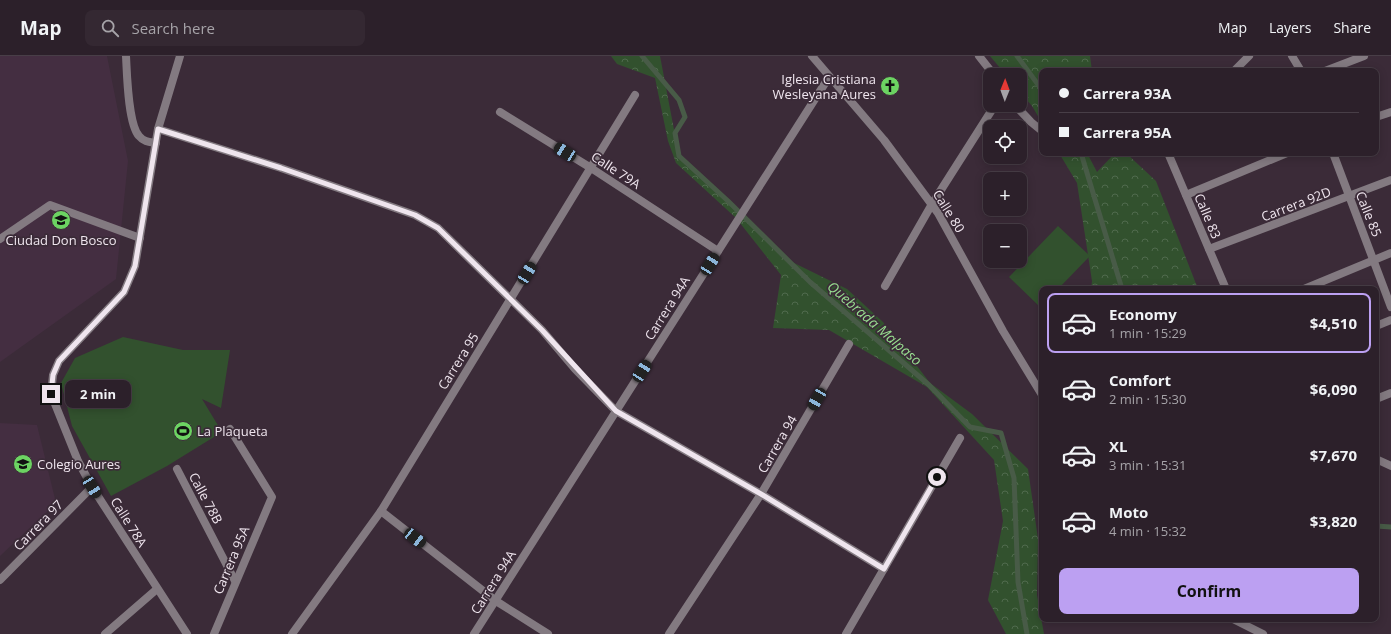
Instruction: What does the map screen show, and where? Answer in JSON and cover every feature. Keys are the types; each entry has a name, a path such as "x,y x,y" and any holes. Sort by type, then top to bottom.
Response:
{"street":[{"path":"126,56 133,121 138,135 145,141 156,143"},
{"path":"0,240 50,205 140,238 158,129 180,56"},
{"name":"Calle 80","path":"812,56 884,140 932,204 1003,332 1039,390"},
{"path":"979,56 988,68"},
{"path":"1237,68 1249,56"},
{"path":"1292,56 1299,68"},
{"path":"1333,68 1364,56"},
{"name":"Carrera 94A","path":"474,634 829,77"},
{"name":"Carrera 95","path":"292,634 380,511 635,95"},
{"name":"Calle 79A","path":"500,112 591,168 718,251"},
{"path":"885,286 932,204 991,112"},
{"path":"1022,112 1039,128"},
{"path":"1379,116 1391,112"},
{"path":"158,129 281,168 415,215 438,228 511,299 616,411 761,494 884,569"},
{"name":"Calle 83","path":"1169,156 1225,286"},
{"path":"1186,195 1280,156"},
{"name":"Calle 85","path":"1334,156 1375,260 1391,307"},
{"name":"Carrera 92D","path":"1209,249 1391,180"},
{"name":"Calle 78A","path":"140,238 135,266 124,292 59,361 53,375 51,394 78,460 92,487 187,634"},
{"path":"1311,286 1391,253"},
{"path":"1379,325 1391,320"},
{"name":"Carrera 94","path":"669,634 761,494 849,344"},
{"path":"1379,398 1391,393"},
{"name":"Carrera 95A","path":"214,634 272,496 230,429"},
{"path":"846,634 960,438"},
{"path":"1379,460 1391,466"},
{"name":"Calle 78B","path":"177,469 235,581"},
{"name":"Carrera 97","path":"0,580 92,487"},
{"path":"380,511 496,601 548,634"},
{"path":"105,634 157,588"},
{"path":"1239,622 1263,634"}],"shaded area":[{"name":"Ciudad Don Bosco","path":"0,56 107,56 128,161 116,279 0,362"},
{"name":"Colegio Aures","path":"0,423 37,425 56,503 0,556"}],"green space":[{"path":"611,56 660,56 679,156 788,260 847,289 883,322 930,383 972,414 1028,469 1038,539 1037,595 1039,622 1042,622 1044,634 1006,634 988,600 1003,521 994,460 927,387 829,330 773,328 781,275 736,218 676,163 668,141 655,78 617,64"},
{"path":"990,56 1090,56 1092,68 1039,68 1039,118 1027,100 1027,68 1000,68"},
{"path":"1061,156 1089,156 1097,172 1112,156 1129,156 1156,181 1197,286 1091,286 1092,281 1077,183"},
{"path":"1058,226 1090,256 1061,286 1039,286 1039,306 1009,277 1018,268 1027,268 1027,258"},
{"path":"123,337 183,350 230,350 221,408 202,399 222,432 167,466 111,496 72,426 61,383 75,358"}],"waterway":[{"name":"Quebrada Malpaso","path":"642,56 679,100 685,117 675,133 679,156 728,201 810,282 929,385 970,427 1001,433 1014,478 1018,582 1027,634"},
{"path":"1017,56 1039,86"},
{"path":"1082,156 1121,286"},
{"path":"1379,526 1391,527"}],"place":[{"name":"Iglesia Cristiana Wesleyana Aures","path":"890,86"},
{"name":"Ciudad Don Bosco","path":"61,220"},
{"name":"La Plaqueta","path":"183,431"},
{"name":"Colegio Aures","path":"23,464"}],"route":[{"path":"51,394 53,375 59,361 124,292 130,281 135,266 158,129 281,168 415,215 438,228 542,330 575,369 616,411 761,494 884,569 937,477"}]}
